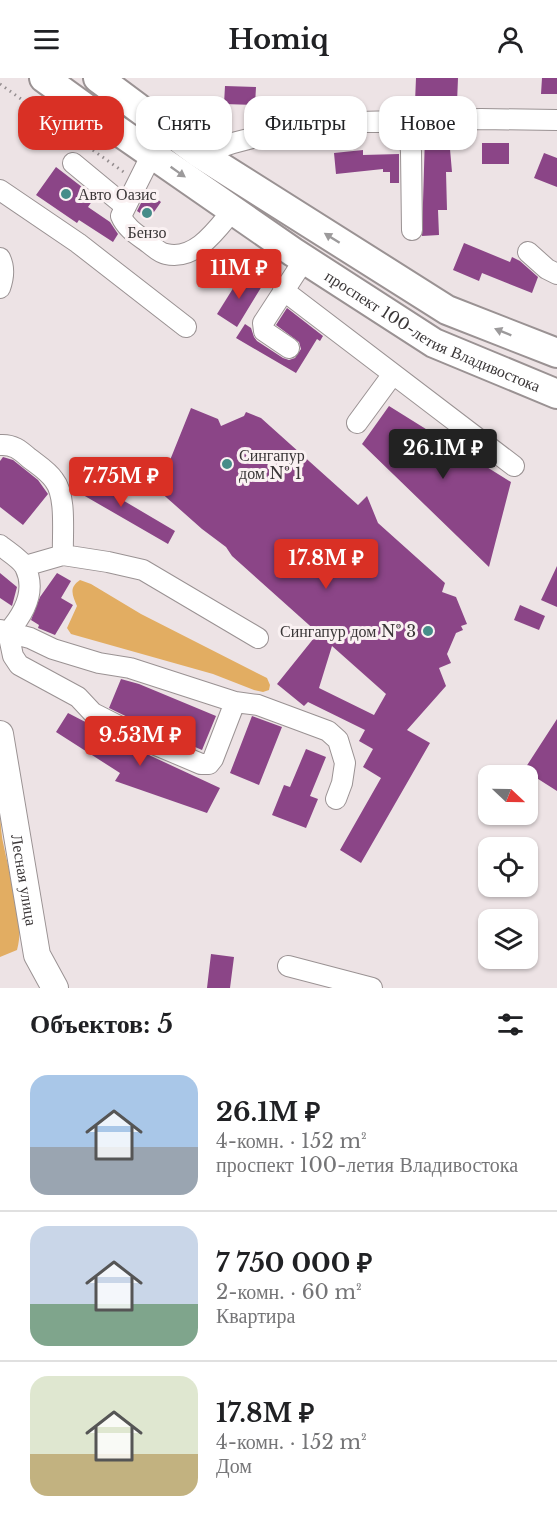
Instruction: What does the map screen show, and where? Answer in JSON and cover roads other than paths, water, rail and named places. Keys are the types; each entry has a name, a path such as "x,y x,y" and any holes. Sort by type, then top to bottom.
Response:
{"highway":[{"name":"проспект 100-летия Владивостока","path":"44,78 304,260 434,343 557,394"},
{"name":"проспект 100-летия Владивостока","path":"99,78 200,154 447,310 557,353"}],"main road":[{"name":"Лесная улица","path":"0,734 37,955 55,988"}],"street":[{"path":"477,119 557,120"},
{"path":"200,154 287,129 379,122"},
{"path":"411,150 412,230"},
{"path":"152,154 121,216 124,225 160,252 168,255 190,251 199,246 213,234 233,210"},
{"path":"73,163 125,206"},
{"path":"0,190 78,243 186,327"},
{"path":"528,252 547,269 557,274"},
{"path":"0,258 3,265 0,288"},
{"path":"289,348 262,328 304,260"},
{"path":"283,291 514,466"},
{"path":"357,423 393,374"},
{"path":"0,445 10,445 19,449 54,480 62,500 63,555"},
{"path":"0,545 24,566 29,593 19,619 4,631"},
{"path":"24,566 63,555 142,570 258,638"},
{"path":"4,631 99,663 130,668 235,702 258,705 334,735 338,740 345,762 342,783 336,799"},
{"path":"4,631 16,663 78,697 93,713 156,745 201,764 209,764 213,759 235,702"},
{"path":"40,677 53,649"},
{"path":"288,966 372,988"}],"place":[{"name":"Авто Оазис","path":"66,194"},
{"name":"Бензо","path":"147,213"},
{"name":"Сингапур дом № 1","path":"227,464"},
{"name":"Сингапур дом № 3","path":"428,631"}]}
